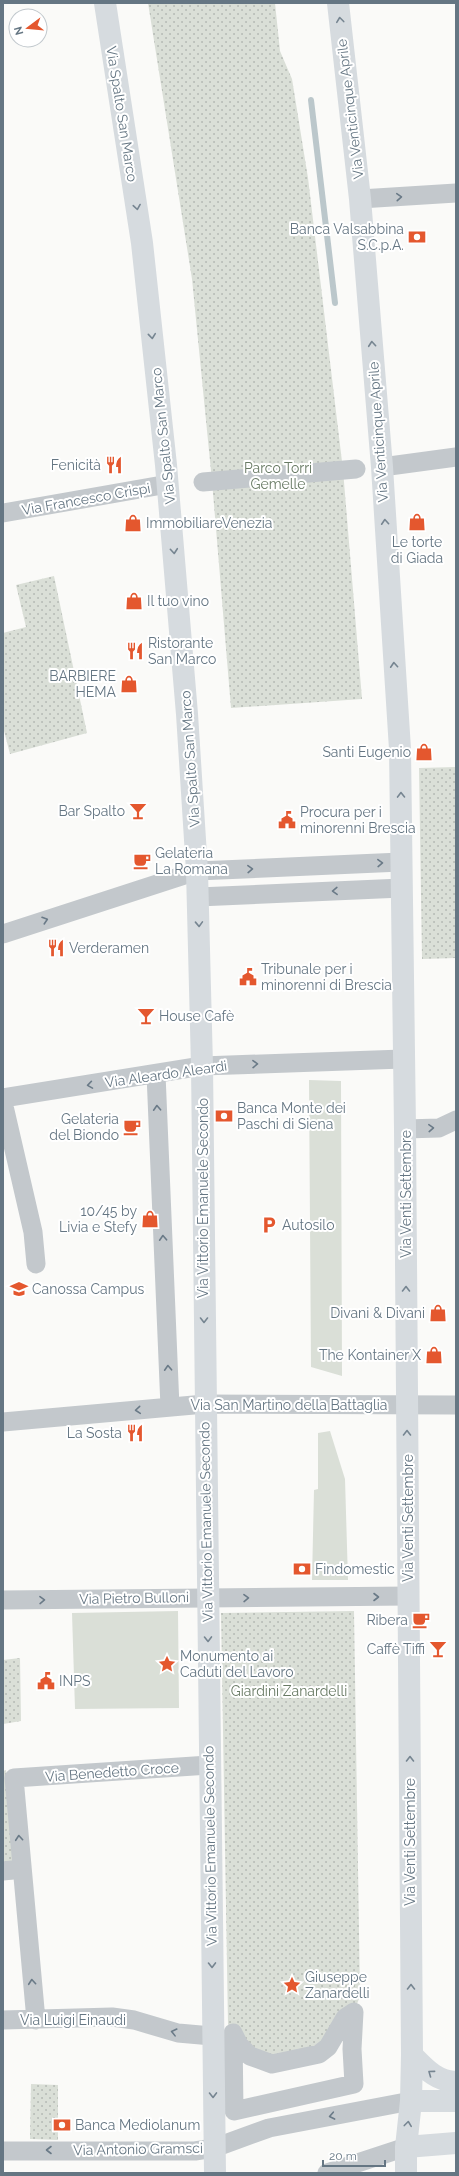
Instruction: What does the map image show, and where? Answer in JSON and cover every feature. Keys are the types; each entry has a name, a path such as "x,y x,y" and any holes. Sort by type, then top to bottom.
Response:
{"main road":[{"name":"Via Spalto San Marco","path":"104,3 142,243 168,484 188,722 197,871"},
{"name":"Via Venticinque Aprile","path":"338,3 360,199 382,467 400,749 401,862"},
{"name":"Via Venti Settembre","path":"401,862 403,1059 406,1129 412,2055 411,2101 406,2147 406,2173"},
{"name":"Via Vittorio Emanuele Secondo","path":"197,871 202,1066 212,2036 215,2173"},
{"path":"412,2055 432,2075 447,2082 456,2082"},
{"path":"411,2101 456,2101"},
{"path":"406,2147 456,2143"}],"street":[{"path":"360,199 456,193"},
{"path":"382,467 456,457"},
{"path":"202,482 356,469"},
{"name":"Via Francesco Crispi","path":"3,513 168,484"},
{"path":"3,934 197,871 401,862"},
{"path":"198,896 402,888"},
{"name":"Via Aleardo Aleardi","path":"3,1098 202,1066 403,1059"},
{"path":"156,1074 170,1407"},
{"path":"3,1102 33,1232 36,1264"},
{"path":"406,1129 439,1128 456,1120"},
{"name":"Via San Martino della Battaglia","path":"3,1422 205,1404 456,1405"},
{"name":"Via Pietro Bulloni","path":"3,1600 408,1596"},
{"name":"Via Benedetto Croce","path":"36,2020 22,1869 8,1779 209,1765"},
{"path":"3,1872 22,1869"},
{"path":"354,2012 352,2049 354,2084 234,2111 233,2034 239,2045 250,2056 272,2064 319,2054 328,2047 345,2018 354,2012"},
{"name":"Via Luigi Einaudi","path":"3,2020 112,2017 134,2020 178,2033 212,2036"},
{"name":"Via Antonio Gramsci","path":"3,2150 195,2151 214,2148 269,2128 411,2101"},
{"path":"327,2173 406,2147"}],"green space":[{"name":"Parco Torri Gemelle","path":"148,3 275,3 280,51 292,79 308,178 343,470 362,699 231,708 212,481 192,279"},
{"path":"54,576 87,733 10,754 3,727 3,633 26,627 16,585"},
{"path":"456,767 456,958 422,959 419,768"},
{"path":"309,1080 341,1081 342,1376 311,1367"},
{"path":"330,1431 345,1479 348,1580 312,1580 314,1490 318,1489 318,1433"},
{"path":"178,1611 179,1708 75,1709 72,1613"},
{"name":"Giardini Zanardelli","path":"354,1611 360,1996 354,2012 336,2035 284,2061 239,2045 228,2024 221,1613"},
{"path":"20,1658 21,1721 3,1724 3,1660"},
{"path":"6,1770 15,1879 3,1880 3,1771"},
{"path":"31,2084 58,2085 58,2140 30,2139"}],"waterway":[{"path":"311,100 335,303"}],"place":[{"name":"Banca Valsabbina S.C.p.A.","path":"417,237"},
{"name":"Fenicità","path":"114,465"},
{"name":"Le torte di Giada","path":"417,522"},
{"name":"ImmobiliareVenezia","path":"133,523"},
{"name":"Il tuo vino","path":"134,601"},
{"name":"Ristorante San Marco","path":"135,651"},
{"name":"BARBIERE HEMA","path":"129,684"},
{"name":"Santi Eugenio","path":"424,752"},
{"name":"Bar Spalto","path":"138,811"},
{"name":"Procura per i minorenni Brescia","path":"287,820"},
{"name":"Gelateria La Romana","path":"142,861"},
{"name":"Verderamen","path":"56,948"},
{"name":"Tribunale per i minorenni di Brescia","path":"248,977"},
{"name":"House Cafè","path":"146,1016"},
{"name":"Banca Monte dei Paschi di Siena","path":"224,1116"},
{"name":"Gelateria del Biondo","path":"132,1127"},
{"name":"10/45 by Livia e Stefy","path":"150,1219"},
{"name":"Autosilo","path":"269,1225"},
{"name":"Canossa Campus","path":"19,1289"},
{"name":"Divani & Divani","path":"438,1313"},
{"name":"The Kontainer X","path":"434,1355"},
{"name":"La Sosta","path":"135,1433"},
{"name":"Findomestic","path":"302,1569"},
{"name":"Ribera","path":"421,1620"},
{"name":"Caffè Tiffi","path":"438,1649"},
{"name":"Monumento ai Caduti del Lavoro","path":"167,1664"},
{"name":"INPS","path":"46,1681"},
{"name":"Giuseppe Zanardelli","path":"292,1985"},
{"name":"Banca Mediolanum","path":"62,2125"}]}
